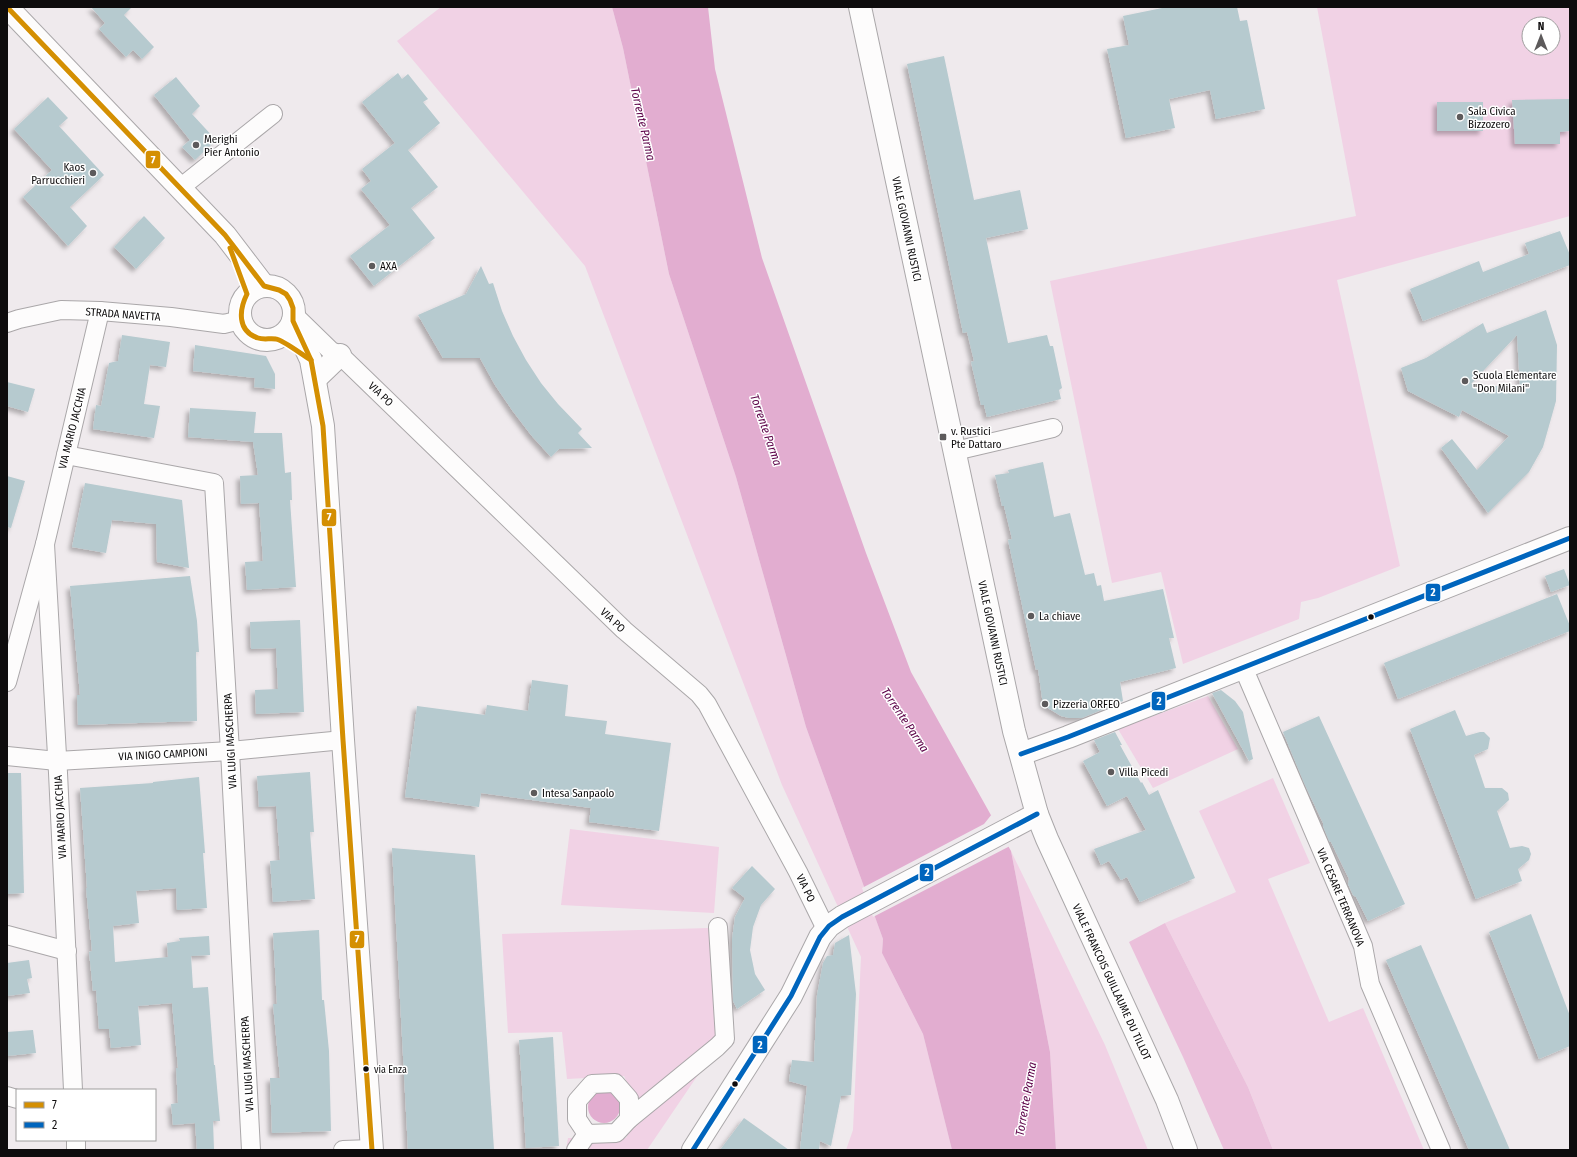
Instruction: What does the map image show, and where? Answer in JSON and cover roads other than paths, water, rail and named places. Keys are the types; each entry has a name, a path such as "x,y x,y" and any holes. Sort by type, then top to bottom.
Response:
{"street":[{"path":"7,7 225,235 255,290 241,306 240,320 244,329 250,335 268,341 284,334 289,328 293,318"},
{"name":"VIALE GIOVANNI RUSTICI","path":"860,7 1014,731 1037,814"},
{"path":"180,188 273,114"},
{"name":"VIA PO","path":"255,290 272,287 286,294 293,308 293,318 313,369"},
{"name":"STRADA NAVETTA","path":"7,323 61,310 100,311 171,317 224,324 240,320"},
{"name":"VIA MARIO JACCHIA","path":"7,682 45,544 100,311"},
{"name":"VIA PO","path":"293,318 331,351 340,354 624,630 700,694 707,704 796,867 834,923"},
{"path":"277,338 313,369 323,426 343,740 372,1149 343,1150"},
{"path":"313,369 340,354"},
{"path":"955,451 1053,428"},
{"name":"VIA LUIGI MASCHERPA","path":"66,455 214,483 251,1150"},
{"path":"1021,754 1068,737 1570,538"},
{"name":"VIA MARIO JACCHIA","path":"45,544 73,1089"},
{"name":"VIA CESARE TERRANOVA","path":"1243,667 1363,946 1370,984 1441,1150"},
{"name":"VIA INIGO CAMPIONI","path":"7,756 57,761 230,750 343,740"},
{"path":"693,1150 779,1015 796,986 817,942 834,923 1037,814"},
{"name":"VIALE FRANCOIS GUILLAUME DU TILLOT","path":"1037,814 1084,921 1167,1100 1186,1150"},
{"path":"588,1134 616,1133 629,1119 725,1039 718,927"},
{"path":"7,935 67,951"},
{"path":"588,1134 577,1119 577,1100 592,1084 615,1083 629,1099 629,1119"},
{"path":"576,1150 588,1134"}],"water":[{"name":"Torrente Parma","path":"612,7 708,7 715,69 762,258 866,553 911,672 1011,851 1050,1052 1056,1150 952,1150 923,1034 882,953 883,939 806,727 736,477 669,274 623,48"},
{"path":"601,1091 607,1091 617,1098 620,1107 619,1113 613,1120 607,1123 601,1123 591,1116 588,1110 588,1104 595,1094"}],"place":[{"name":"Sala Civica Bizzozero","path":"1460,117"},
{"name":"Merighi Pier Antonio","path":"196,145"},
{"name":"Kaos Parrucchieri","path":"93,173"},
{"name":"AXA","path":"372,266"},
{"name":"Scuola Elementare \"Don Milani\"","path":"1465,381"},
{"name":"v. Rustici Pte Dattaro","path":"943,437"},
{"name":"La chiave","path":"1031,616"},
{"name":"Pizzeria ORFEO","path":"1045,704"},
{"name":"Villa Picedi","path":"1111,772"},
{"name":"Intesa Sanpaolo","path":"534,793"},
{"name":"via Enza","path":"366,1069"}]}
